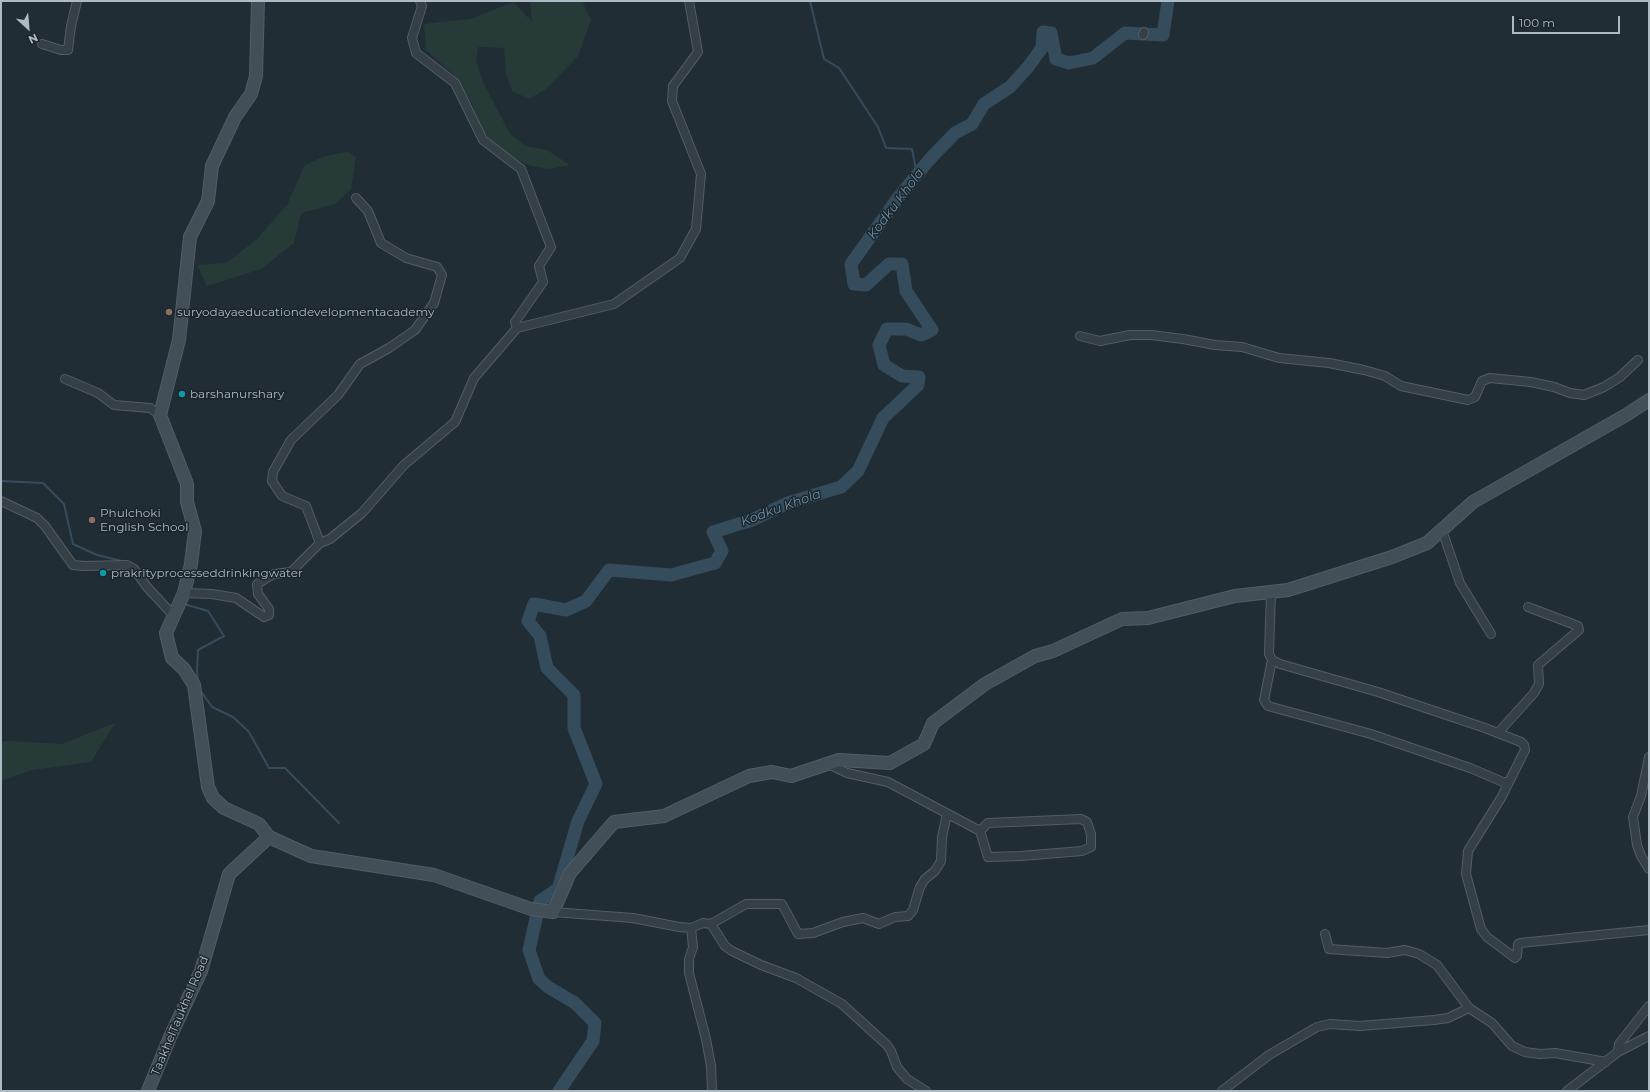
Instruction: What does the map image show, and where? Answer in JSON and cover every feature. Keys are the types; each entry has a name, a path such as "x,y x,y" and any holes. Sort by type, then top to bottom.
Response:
{"street":[{"path":"42,44 61,50 68,50 71,26 77,1"},
{"path":"160,415 179,340 190,237 208,201 212,166 235,118 251,94 256,76 258,1"},
{"path":"420,1 422,6 412,38 416,53 455,83 483,140 521,169 551,247 539,266 543,282 515,322 517,328"},
{"path":"1,501 37,518 45,526 73,565 127,565 134,569 147,587 177,605 212,594 236,598 264,617 268,615 269,609 258,594 257,584 274,574 291,572 320,543 330,539 362,513 404,465 455,422 474,378 517,328 614,304 680,258 696,229 701,174 672,101 673,86 698,52 689,1"},
{"path":"320,543 306,506 282,496 272,481 273,472 291,440 338,394 360,364 389,348 415,330 434,303 442,275 437,268 406,258 381,243 368,211 356,198"},
{"path":"1080,336 1100,341 1130,335 1151,335 1215,345 1242,347 1279,358 1329,363 1364,370 1385,376 1401,386 1468,400 1475,397 1482,381 1490,378 1531,382 1554,387 1570,394 1584,394 1604,387 1620,377 1638,360"},
{"path":"66,379 98,393 114,405 150,408 160,415 187,484 188,502 195,531 191,564 166,633 172,658 184,669 194,685 208,787 213,798 224,808 259,824 269,836 310,856 434,875 530,909 550,912 633,918 691,928 704,923 711,924 746,904 782,904 798,934 813,933 843,922 863,918 879,924 895,917 908,916 913,910 920,887 925,879 935,871 941,861 942,837 947,814"},
{"path":"550,912 570,873 614,822 664,816 749,776 772,772 791,776 839,760 890,763 924,744 933,723 985,684 1035,656 1053,651 1122,620 1148,618 1235,596 1288,590 1392,557 1427,543 1473,502 1626,415 1649,400"},
{"path":"1442,530 1460,583 1491,634"},
{"path":"1271,592 1269,654 1272,660 1280,664 1378,692 1498,733 1521,742 1524,745 1525,750 1492,815 1468,852 1466,874 1481,929 1487,937 1515,958 1517,956 1518,944 1520,943 1649,930"},
{"path":"1498,733 1534,693 1539,684 1538,666 1579,630 1578,626 1528,607"},
{"path":"1272,660 1264,700 1268,706 1371,734 1470,768 1503,782 1508,782"},
{"path":"1649,757 1641,796 1633,817 1641,856 1649,869"},
{"path":"828,764 847,773 888,782 980,831 988,857 1082,851 1091,847 1091,834 1087,822 1081,819 988,823 980,831"},
{"name":"TaakhelTaukhel Road","path":"148,1091 170,1037 201,971 229,874 269,836"},
{"path":"711,924 725,946 732,951 796,978 842,1004 887,1045 897,1067 907,1079 926,1091"},
{"path":"691,928 693,947 689,959 689,973 706,1039 711,1066 712,1091"},
{"path":"1326,934 1329,949 1387,953 1405,950 1419,954 1437,965 1469,1008 1492,1023 1512,1046 1525,1052 1540,1054 1555,1052 1606,1062"},
{"path":"1618,1052 1619,1044 1649,1006"},
{"path":"1222,1091 1269,1055 1317,1027 1330,1024 1360,1026 1434,1020 1448,1018 1469,1008"},
{"path":"1567,1091 1618,1052 1649,1036"}],"green space":[{"path":"530,1 582,1 591,20 578,56 546,89 529,99 512,91 506,73 504,48 478,47 476,60 483,82 509,132 525,146 547,150 570,165 549,169 528,165 499,149 481,129 472,103 453,74 426,50 424,24 470,19 514,2 532,22"},
{"path":"348,152 356,157 351,189 335,204 301,213 294,243 261,269 207,286 197,265 226,263 256,240 287,205 305,165 325,156"},
{"path":"115,723 91,762 32,770 1,781 1,742 62,744"}],"waterway":[{"path":"810,1 824,59 839,68 878,127 886,148 912,149 917,175"},
{"name":"Kodku Khola","path":"559,1091 593,1041 595,1023 575,1003 548,987 539,979 529,950 540,901 558,889 578,821 596,784 574,728 574,695 547,668 540,636 528,621 534,604 566,610 586,601 609,570 671,575 715,563 722,551 713,532 752,520 788,503 841,487 858,471 883,418 918,385 919,377 902,376 884,365 879,345 887,329 906,329 921,335 932,330 906,291 902,264 889,264 866,285 854,284 851,264 898,198 929,160 955,133 972,124 984,104 1010,87 1028,67 1042,48 1043,32 1051,33 1056,59 1069,63 1093,58 1125,33 1163,35 1168,1"},
{"path":"1,481 43,483 64,504 73,544 97,555 130,563"},
{"path":"184,604 208,611 224,636 198,650 198,682"},
{"path":"200,690 212,707 233,717 249,732 269,768 285,768 339,823"}],"place":[{"name":"suryodayaeducationdevelopmentacademy","path":"169,312"},
{"name":"barshanurshary","path":"182,394"},
{"name":"Phulchoki English School","path":"92,520"},
{"name":"prakrityprocesseddrinkingwater","path":"103,573"}]}
